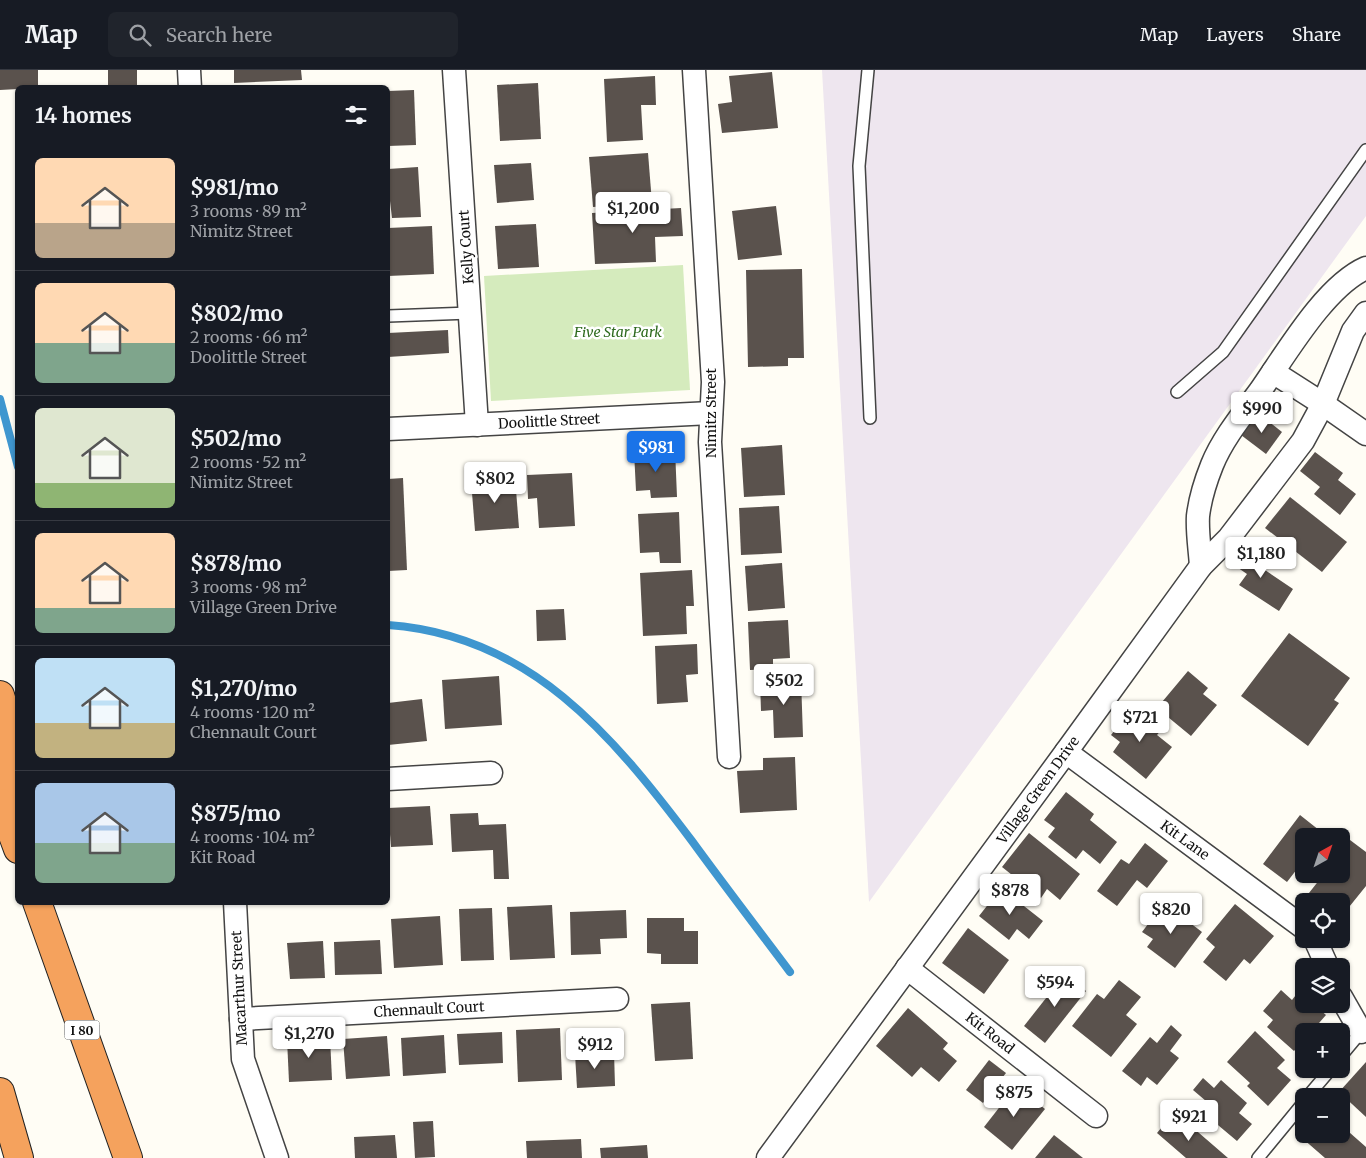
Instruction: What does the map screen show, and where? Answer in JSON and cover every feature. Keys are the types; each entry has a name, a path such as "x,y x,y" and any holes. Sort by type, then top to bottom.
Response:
{"highway":[{"path":"0,695 14,741 4,811 15,841"},
{"name":"I 80","path":"38,905 128,1158"},
{"path":"0,1092 18,1158"},
{"path":"0,1120 18,1158"}],"street":[{"path":"189,70 190,85"},
{"name":"Kelly Court","path":"454,70 477,425"},
{"name":"Nimitz Street","path":"694,70 713,382 710,442 729,757"},
{"path":"1201,566 1198,516 1205,485 1213,463 1228,436 1318,310 1357,271 1366,268"},
{"name":"Village Green Drive","path":"768,1158 1201,566 1229,538 1297,448 1323,404 1353,331 1366,313"},
{"path":"1273,372 1366,434"},
{"name":"Doolittle Street","path":"390,429 711,413"},
{"name":"Kit Lane","path":"1066,752 1295,921"},
{"path":"390,779 491,773"},
{"name":"Macarthur Street","path":"235,905 243,1059 276,1158"},
{"name":"Kit Road","path":"907,968 1096,1116"},
{"name":"Chennault Court","path":"241,1019 617,999"},
{"path":"1350,1011 1364,1033"}],"lane":[{"path":"868,70 859,166 870,418"},
{"path":"1177,392 1223,352 1366,150"},
{"path":"390,316 470,313"},
{"path":"1350,1047 1364,1033"},
{"path":"1315,1088 1323,1078"},
{"path":"1258,1158 1295,1113"}],"shaded area":[{"path":"822,70 1366,70 1366,216 869,902"}],"green space":[{"name":"Five Star Park","path":"683,265 690,390 491,401 484,276"}],"building":[{"path":"0,70 38,70 38,85 15,85 15,89 0,90"},
{"path":"108,70 137,70 137,85 108,85"},
{"path":"234,70 301,70 302,80 234,83"},
{"path":"772,72 778,128 722,133 718,104 732,102 729,76"},
{"path":"655,76 656,105 641,105 643,140 607,142 604,79"},
{"path":"538,83 541,139 500,141 497,85"},
{"path":"414,90 416,145 390,146 390,91"},
{"path":"648,153 652,203 593,207 589,157"},
{"path":"531,163 534,200 497,203 494,165"},
{"path":"418,167 421,217 392,218 390,169"},
{"path":"776,206 782,255 738,260 732,211"},
{"path":"681,208 683,236 655,237 656,262 595,264 592,213"},
{"path":"536,224 539,267 498,269 495,226"},
{"path":"432,226 434,274 390,276 390,228"},
{"path":"802,269 804,358 788,358 788,366 748,367 746,270"},
{"path":"448,330 449,353 390,357 390,333"},
{"path":"1258,413 1282,432 1266,454 1241,435"},
{"path":"782,445 785,495 744,497 741,448"},
{"path":"675,449 677,497 651,498 650,490 636,491 634,451"},
{"path":"1315,452 1343,473 1338,480 1356,494 1340,515 1314,494 1320,487 1300,471"},
{"path":"572,473 575,526 539,528 537,498 528,499 527,475"},
{"path":"515,477 519,528 475,531 471,480"},
{"path":"403,478 407,570 390,571 390,479"},
{"path":"1290,497 1347,542 1322,572 1265,528"},
{"path":"779,506 782,553 741,555 739,508"},
{"path":"679,512 681,563 660,563 659,552 640,553 638,514"},
{"path":"1243,544 1267,560 1262,568 1293,589 1279,611 1239,585 1247,574 1231,563"},
{"path":"782,563 785,608 748,611 745,566"},
{"path":"692,570 694,606 686,606 687,634 643,636 640,573"},
{"path":"564,609 566,640 537,641 536,610"},
{"path":"788,620 790,658 773,659 773,669 750,670 748,622"},
{"path":"1289,633 1350,678 1334,700 1339,703 1308,746 1241,696"},
{"path":"697,644 698,674 686,675 688,702 657,704 655,646"},
{"path":"1188,671 1208,688 1203,694 1217,705 1191,736 1157,708"},
{"path":"499,676 502,725 445,729 442,680"},
{"path":"801,679 803,737 774,738 773,710 761,711 760,681"},
{"path":"422,699 427,741 390,745 390,703"},
{"path":"1134,707 1162,729 1157,735 1172,747 1146,779 1113,752 1120,742 1111,735"},
{"path":"795,757 797,810 740,813 737,771 763,770 763,758"},
{"path":"1066,792 1094,814 1090,820 1117,842 1100,864 1083,850 1076,859 1048,837 1055,828 1044,820"},
{"path":"430,806 433,845 391,847 390,808"},
{"path":"478,813 479,825 506,824 509,879 494,879 493,850 452,852 450,814"},
{"path":"1300,815 1316,828 1295,828 1295,872 1287,882 1263,864"},
{"path":"1029,833 1080,874 1060,900 1047,889 1041,898 1002,867"},
{"path":"1350,840 1366,852 1366,886 1350,906 1350,893 1309,893 1317,883 1350,883"},
{"path":"1145,843 1168,861 1147,888 1137,880 1117,906 1097,891 1121,859 1129,864"},
{"path":"1001,888 1043,921 1029,939 1017,929 1009,940 979,916"},
{"path":"1164,903 1202,932 1175,968 1147,947 1153,939 1142,932"},
{"path":"1235,904 1274,936 1250,964 1244,959 1226,981 1203,962 1215,947 1206,939"},
{"path":"552,905 555,958 510,960 507,907"},
{"path":"492,908 494,960 461,961 459,909"},
{"path":"626,910 627,938 600,939 601,954 571,955 570,912"},
{"path":"440,916 443,965 394,968 391,919"},
{"path":"647,918 684,918 684,931 698,931 698,964 661,964 661,954 647,953"},
{"path":"968,928 1009,960 984,994 942,963"},
{"path":"380,940 382,974 335,975 334,942"},
{"path":"323,941 325,978 290,979 287,943"},
{"path":"1065,974 1086,991 1045,1043 1024,1026"},
{"path":"1119,980 1141,997 1126,1015 1137,1024 1111,1057 1072,1026 1097,994 1104,999"},
{"path":"1281,990 1292,1000 1295,996 1295,1013 1324,1013 1326,1015 1319,1023 1295,1023 1294,1051 1267,1027 1273,1020 1263,1011"},
{"path":"690,1002 693,1059 655,1061 651,1004"},
{"path":"908,1008 948,1043 943,1049 957,1061 939,1082 921,1067 912,1077 876,1046"},
{"path":"1171,1025 1182,1035 1170,1051 1179,1058 1157,1085 1147,1077 1141,1086 1122,1071 1150,1037 1157,1043"},
{"path":"560,1028 562,1080 518,1082 516,1030"},
{"path":"1255,1031 1285,1060 1277,1068 1291,1080 1268,1106 1247,1086 1250,1083 1227,1062"},
{"path":"502,1032 503,1063 459,1065 457,1034"},
{"path":"444,1035 446,1073 403,1076 401,1038"},
{"path":"387,1036 390,1076 346,1079 343,1039"},
{"path":"330,1037 332,1080 289,1082 287,1039"},
{"path":"614,1052 615,1086 577,1088 575,1054"},
{"path":"989,1060 1006,1073 983,1103 966,1090"},
{"path":"1366,1062 1366,1117 1350,1102 1350,1088 1343,1088"},
{"path":"1203,1078 1214,1088 1221,1080 1247,1103 1239,1113 1252,1124 1237,1141 1206,1115 1213,1107 1193,1090"},
{"path":"1016,1086 1045,1109 1012,1150 984,1127"},
{"path":"1184,1120 1228,1158 1186,1158 1157,1133 1166,1122 1176,1129"},
{"path":"433,1121 435,1157 415,1158 413,1122"},
{"path":"1350,1133 1366,1147 1366,1158 1325,1158 1308,1143 1350,1143"},
{"path":"395,1135 397,1158 355,1158 354,1137"},
{"path":"1054,1135 1083,1158 1035,1158"},
{"path":"581,1139 582,1158 527,1158 526,1141"},
{"path":"647,1145 648,1158 601,1158 600,1148"}],"waterway":[{"path":"0,399 15,456"},
{"path":"390,625 439,633 484,648 525,670 563,697 598,729 631,764 692,841 790,972"}]}
